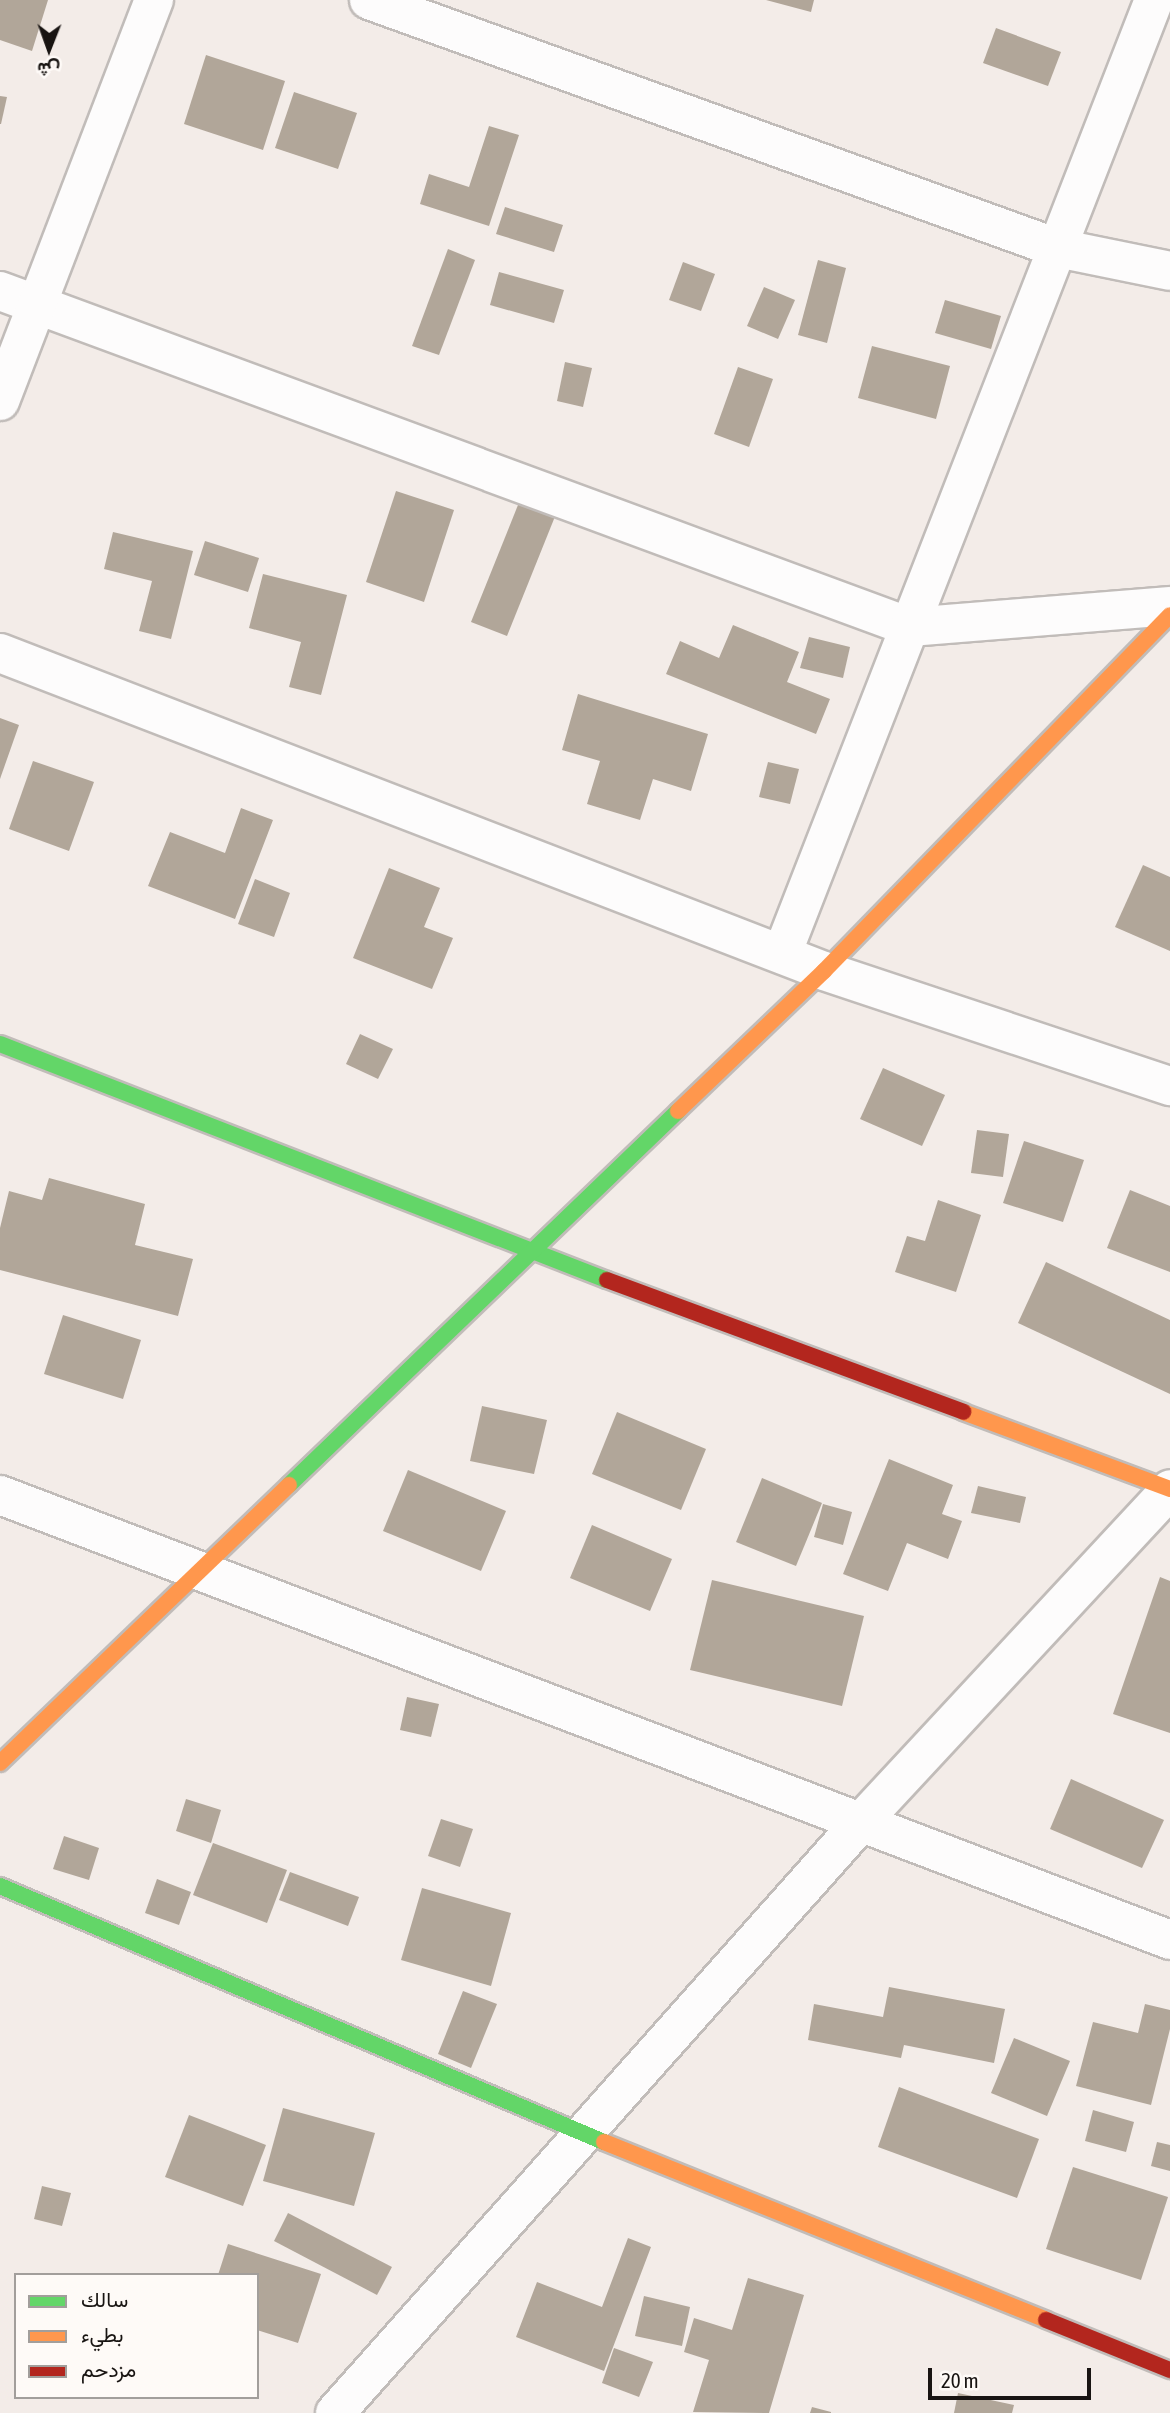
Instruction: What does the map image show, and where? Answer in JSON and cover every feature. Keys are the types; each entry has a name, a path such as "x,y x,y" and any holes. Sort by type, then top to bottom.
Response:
{"street":[{"path":"0,401 154,0"},
{"path":"369,0 1057,248 1170,271"},
{"path":"782,954 1154,0"},
{"path":"0,291 910,627 1170,606"},
{"path":"0,1763 824,971 1170,615"},
{"path":"0,653 824,971 1170,1086"},
{"path":"0,1044 531,1252 1170,1489 862,1821 580,2133 335,2413"},
{"path":"0,1495 1170,1940"},
{"path":"0,1886 580,2133 1170,2371"}],"building":[{"path":"0,0 48,0 32,51 0,40"},
{"path":"766,0 814,0 811,12"},
{"path":"996,28 1061,52 1048,86 983,63"},
{"path":"206,55 285,81 263,150 184,124"},
{"path":"294,92 357,113 338,169 275,148"},
{"path":"0,96 7,97 1,124 0,124"},
{"path":"489,126 519,135 489,226 420,204 429,174 469,187"},
{"path":"505,207 563,225 554,252 496,234"},
{"path":"448,249 475,260 439,355 412,346"},
{"path":"818,260 846,268 827,343 798,335"},
{"path":"683,262 715,274 701,311 669,300"},
{"path":"499,272 564,290 554,323 490,305"},
{"path":"764,287 795,300 778,339 747,326"},
{"path":"945,300 1001,316 991,349 935,333"},
{"path":"872,346 950,366 936,419 858,398"},
{"path":"565,362 592,368 583,407 557,401"},
{"path":"738,367 773,379 749,447 714,434"},
{"path":"396,491 454,510 424,602 366,582"},
{"path":"520,500 556,514 507,636 471,622"},
{"path":"113,532 193,551 171,639 139,631 152,581 104,569"},
{"path":"205,541 259,558 248,592 194,575"},
{"path":"263,574 347,595 321,695 289,687 301,642 249,628"},
{"path":"733,625 799,652 787,682 830,699 816,734 666,674 680,641 719,658"},
{"path":"809,637 850,647 843,678 800,668"},
{"path":"578,694 708,734 691,791 653,779 640,820 587,804 600,761 562,750"},
{"path":"0,718 19,725 0,779"},
{"path":"33,761 94,782 69,851 9,829"},
{"path":"768,762 799,769 790,804 759,797"},
{"path":"241,808 273,820 235,919 148,886 170,832 225,853"},
{"path":"1143,865 1170,877 1170,951 1115,927"},
{"path":"389,868 440,888 424,927 453,938 432,989 353,958"},
{"path":"255,879 290,893 274,937 238,924"},
{"path":"360,1034 393,1049 378,1079 346,1064"},
{"path":"883,1068 945,1095 922,1146 860,1119"},
{"path":"977,1130 1009,1134 1003,1177 971,1173"},
{"path":"1024,1141 1084,1160 1063,1222 1003,1203"},
{"path":"49,1178 145,1204 135,1245 193,1259 178,1316 0,1270 0,1228 9,1191 42,1200"},
{"path":"1130,1190 1170,1206 1170,1272 1107,1248"},
{"path":"938,1200 981,1215 956,1292 895,1272 907,1236 925,1241"},
{"path":"1046,1262 1170,1320 1170,1394 1018,1323"},
{"path":"63,1315 141,1340 123,1399 44,1374"},
{"path":"482,1406 547,1420 534,1474 470,1461"},
{"path":"617,1412 706,1449 681,1510 592,1474"},
{"path":"889,1459 953,1485 942,1514 962,1521 948,1559 907,1543 888,1591 843,1574"},
{"path":"408,1470 506,1511 481,1571 383,1531"},
{"path":"762,1478 822,1503 796,1566 736,1542"},
{"path":"978,1486 1026,1497 1020,1523 971,1513"},
{"path":"823,1504 852,1512 843,1545 814,1537"},
{"path":"592,1525 672,1559 650,1611 570,1578"},
{"path":"1160,1577 1170,1581 1170,1733 1113,1714"},
{"path":"712,1580 864,1616 842,1706 690,1670"},
{"path":"407,1697 439,1704 431,1737 400,1730"},
{"path":"1071,1779 1164,1820 1142,1868 1050,1829"},
{"path":"186,1799 221,1810 211,1843 176,1831"},
{"path":"441,1819 473,1829 460,1867 428,1856"},
{"path":"64,1836 99,1848 89,1880 53,1869"},
{"path":"213,1843 287,1870 267,1923 193,1895"},
{"path":"290,1872 359,1897 348,1926 279,1900"},
{"path":"157,1879 191,1892 179,1925 145,1913"},
{"path":"422,1888 511,1913 491,1986 401,1960"},
{"path":"889,1987 1005,2009 994,2063 904,2045 901,2058 808,2040 814,2004 883,2017"},
{"path":"463,1991 497,2004 471,2068 438,2054"},
{"path":"1145,2004 1170,2010 1170,2029 1151,2105 1076,2086 1093,2022 1138,2033"},
{"path":"1014,2038 1070,2061 1047,2116 991,2093"},
{"path":"899,2087 1039,2139 1017,2198 878,2147"},
{"path":"283,2108 375,2133 354,2206 263,2181"},
{"path":"1093,2110 1134,2122 1126,2152 1085,2141"},
{"path":"189,2115 266,2145 243,2206 165,2177"},
{"path":"1157,2142 1170,2145 1170,2171 1151,2166"},
{"path":"1073,2167 1168,2197 1141,2280 1046,2249"},
{"path":"42,2186 71,2193 62,2226 34,2219"},
{"path":"288,2213 392,2267 377,2295 274,2241"},
{"path":"628,2238 651,2247 604,2371 516,2337 537,2282 602,2307"},
{"path":"228,2244 321,2274 298,2343 259,2331 259,2273 219,2273"},
{"path":"748,2278 804,2295 769,2413 693,2412 709,2360 684,2352 694,2318 732,2330"},
{"path":"644,2296 690,2307 682,2346 635,2336"},
{"path":"614,2348 653,2362 639,2397 602,2383"},
{"path":"958,2393 1014,2405 1012,2413 954,2413"},
{"path":"812,2407 831,2412 831,2413 810,2413"}],"traffic: fast":[{"path":"0,1044 607,1280"},
{"path":"289,1485 678,1111"},
{"path":"0,1886 604,2142"}],"traffic: slow":[{"path":"678,1111 824,971 1170,615"},
{"path":"963,1412 1170,1489"},
{"path":"0,1763 289,1485"},
{"path":"604,2142 1046,2320"}],"traffic: jam":[{"path":"607,1280 963,1412"},
{"path":"1046,2320 1170,2370"}]}
